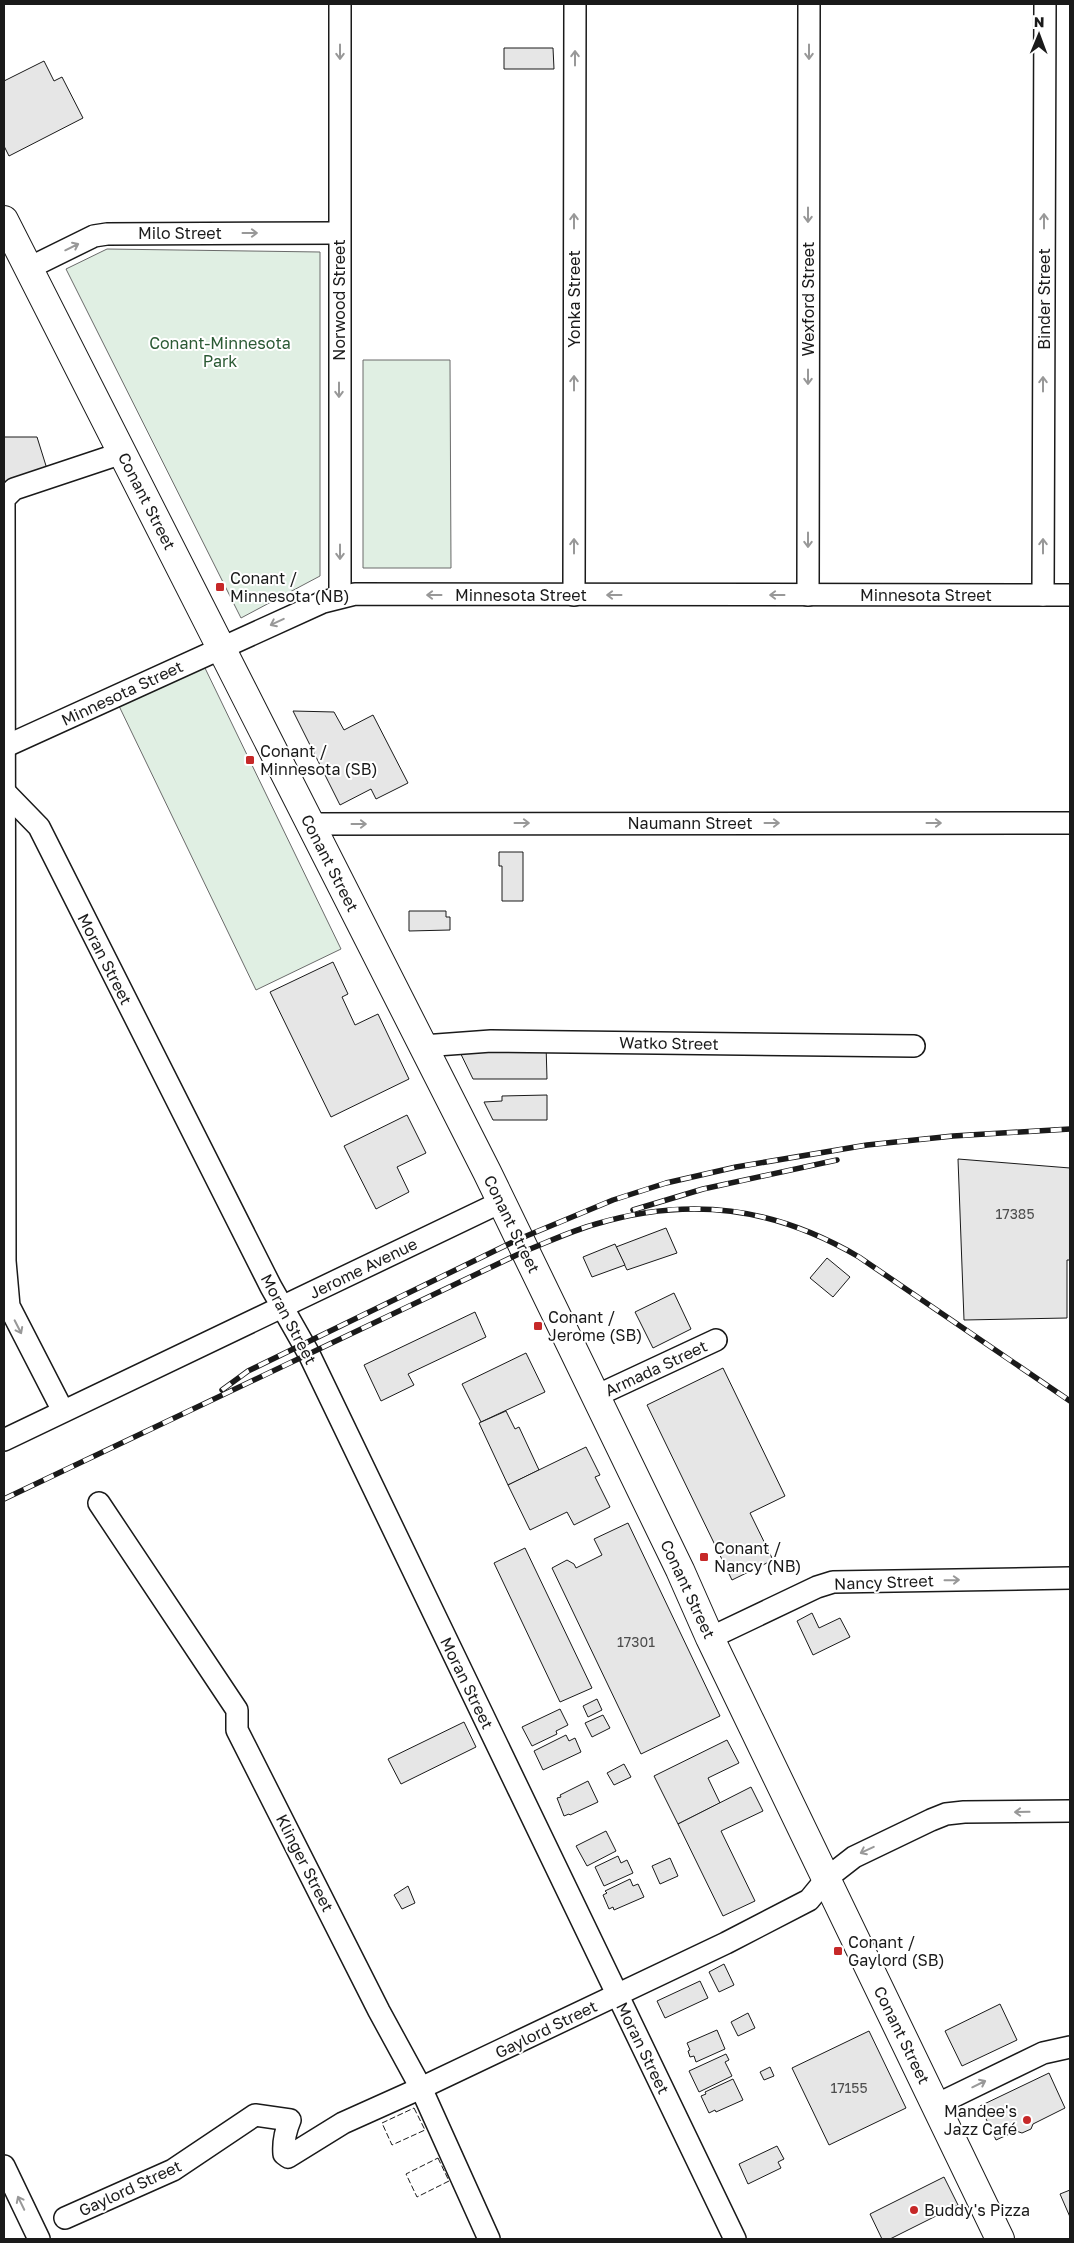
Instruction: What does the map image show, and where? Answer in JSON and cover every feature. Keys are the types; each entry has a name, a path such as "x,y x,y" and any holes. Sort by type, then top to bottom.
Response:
{"main road":[{"name":"Conant Street","path":"4,220 501,1202 680,1570 710,1638 1000,2239"}],"street":[{"name":"Norwood Street","path":"340,4 340,597"},
{"name":"Yonka Street","path":"574,595 575,4"},
{"name":"Wexford Street","path":"808,595 809,4"},
{"name":"Binder Street","path":"1043,595 1045,4"},
{"name":"Milo Street","path":"28,268 94,236 107,234 339,233"},
{"path":"62,1411 17,1325 7,1299 5,1251 4,499 14,489 122,453"},
{"name":"Minnesota Street","path":"4,747 322,602 355,594 1070,595"},
{"name":"Moran Street","path":"4,791 39,828 271,1286 284,1306 313,1363 735,2239"},
{"name":"Naumann Street","path":"310,824 1070,822"},
{"name":"Watko Street","path":"423,1046 491,1041 914,1046"},
{"name":"Jerome Avenue","path":"4,1440 501,1202"},
{"name":"Armada Street","path":"596,1396 716,1340"},
{"name":"Klinger Street","path":"99,1503 237,1710 237,1730 379,2011 421,2088 489,2239"},
{"name":"Nancy Street","path":"710,1638 817,1587 834,1582 1070,1578"},
{"name":"Gaylord Street","path":"65,2218 173,2170 255,2115 290,2120 285,2131 284,2148 284,2154 288,2157 344,2123 726,1943 809,1900 827,1878 854,1856 946,1814 964,1812 1070,1811"},
{"path":"936,2105 1043,2053 1070,2047"},
{"path":"4,2166 39,2239"}],"green space":[{"name":"Conant-Minnesota Park","path":"107,249 320,252 320,576 241,618 66,269"},
{"path":"363,360 450,360 451,568 363,568"},
{"path":"204,666 341,949 256,990 119,706"}],"building":[{"path":"504,48 553,48 554,69 504,69"},
{"path":"44,61 54,81 62,77 83,118 9,156 4,146 4,81"},
{"path":"4,437 37,437 47,469 4,483"},
{"path":"293,711 334,712 344,730 373,715 408,783 376,799 371,789 340,805"},
{"path":"499,852 523,852 523,901 502,901 502,866 499,866"},
{"path":"409,911 446,911 446,917 450,917 450,930 409,931"},
{"path":"333,962 348,994 342,997 355,1025 378,1014 409,1079 331,1117 270,992"},
{"path":"456,1044 546,1044 547,1079 473,1079"},
{"path":"547,1095 547,1120 493,1120 484,1102 502,1101 502,1096"},
{"path":"407,1115 426,1153 397,1167 409,1192 376,1209 344,1146"},
{"path":"958,1159 1070,1168 1070,1260 1067,1260 1067,1318 964,1320"},
{"path":"666,1228 677,1253 627,1270 616,1247"},
{"path":"615,1244 625,1265 592,1277 583,1257"},
{"path":"827,1258 850,1277 833,1297 810,1278"},
{"path":"674,1293 691,1329 653,1348 635,1312"},
{"path":"475,1312 486,1337 408,1374 414,1385 381,1401 364,1365"},
{"path":"526,1353 545,1392 481,1422 462,1384"},
{"path":"723,1368 785,1496 750,1513 773,1560 732,1580 647,1405"},
{"path":"506,1411 515,1429 519,1427 539,1470 508,1485 479,1423"},
{"path":"586,1447 600,1475 595,1477 610,1507 574,1525 567,1512 530,1530 508,1485"},
{"path":"628,1523 720,1716 641,1754 552,1568 567,1560 574,1564 576,1568 602,1555 594,1539"},
{"path":"525,1548 592,1688 560,1702 494,1563"},
{"path":"812,1613 819,1628 840,1618 850,1637 813,1655 797,1621"},
{"path":"597,1699 602,1710 588,1717 583,1706"},
{"path":"560,1709 568,1725 556,1731 557,1734 532,1746 522,1727"},
{"path":"603,1715 610,1728 592,1737 585,1723"},
{"path":"464,1722 476,1747 401,1784 388,1759"},
{"path":"566,1735 569,1741 575,1738 581,1752 543,1770 534,1751"},
{"path":"727,1740 739,1763 708,1778 720,1803 678,1824 654,1776"},
{"path":"624,1764 631,1777 614,1785 607,1773"},
{"path":"588,1781 598,1802 564,1816 557,1798"},
{"path":"751,1787 763,1811 721,1831 755,1901 723,1916 678,1824"},
{"path":"606,1831 616,1851 587,1866 576,1846"},
{"path":"618,1856 621,1863 627,1860 633,1873 604,1886 595,1867"},
{"path":"670,1858 678,1876 660,1884 652,1866"},
{"path":"630,1879 633,1886 638,1884 644,1897 614,1910 613,1907 609,1909 603,1895 607,1893 605,1891"},
{"path":"408,1886 415,1903 402,1909 394,1895"},
{"path":"724,1964 734,1985 719,1992 709,1972"},
{"path":"700,1981 708,1998 665,2018 657,2001"},
{"path":"1000,2004 1017,2040 962,2066 945,2031"},
{"path":"748,2013 755,2028 738,2036 731,2022"},
{"path":"717,2030 725,2049 696,2062 694,2056 690,2057 687,2043"},
{"path":"869,2031 906,2108 829,2145 792,2068"},
{"path":"726,2054 729,2060 725,2062 732,2076 699,2092 689,2071"},
{"path":"770,2067 774,2076 764,2080 760,2072"},
{"path":"1049,2073 1065,2108 1033,2124 1031,2129 1022,2133 1016,2131 996,2140 980,2106"},
{"path":"733,2079 743,2100 716,2112 715,2110 709,2113 701,2096 706,2094 705,2092"},
{"path":"777,2146 784,2159 778,2162 781,2168 748,2184 739,2164"},
{"name":"Buddy's Pizza","path":"944,2177 958,2205 890,2239 882,2239 870,2214"},
{"path":"1070,2190 1070,2217 1060,2194"}],"railway":[{"path":"222,1390 248,1371 519,1239 613,1200 666,1183 736,1167 867,1145 953,1136 1070,1129"},
{"path":"633,1210 703,1189 837,1160"},
{"path":"4,1499 525,1251 596,1224 631,1215 665,1210 731,1211 763,1217 827,1240 859,1257 1070,1401"}],"fence":[{"path":"414,2108 425,2130 392,2145 382,2123 414,2108"},
{"path":"438,2158 449,2181 417,2197 406,2174 438,2158"}],"place":[{"name":"Conant / Minnesota (NB)","path":"220,587"},
{"name":"Conant / Minnesota (SB)","path":"250,760"},
{"name":"Conant / Jerome (SB)","path":"538,1326"},
{"name":"Conant / Nancy (NB)","path":"704,1557"},
{"name":"Conant / Gaylord (SB)","path":"838,1951"},
{"name":"Mandee's Jazz Café","path":"1027,2120"},
{"name":"Buddy's Pizza","path":"914,2210"}]}
